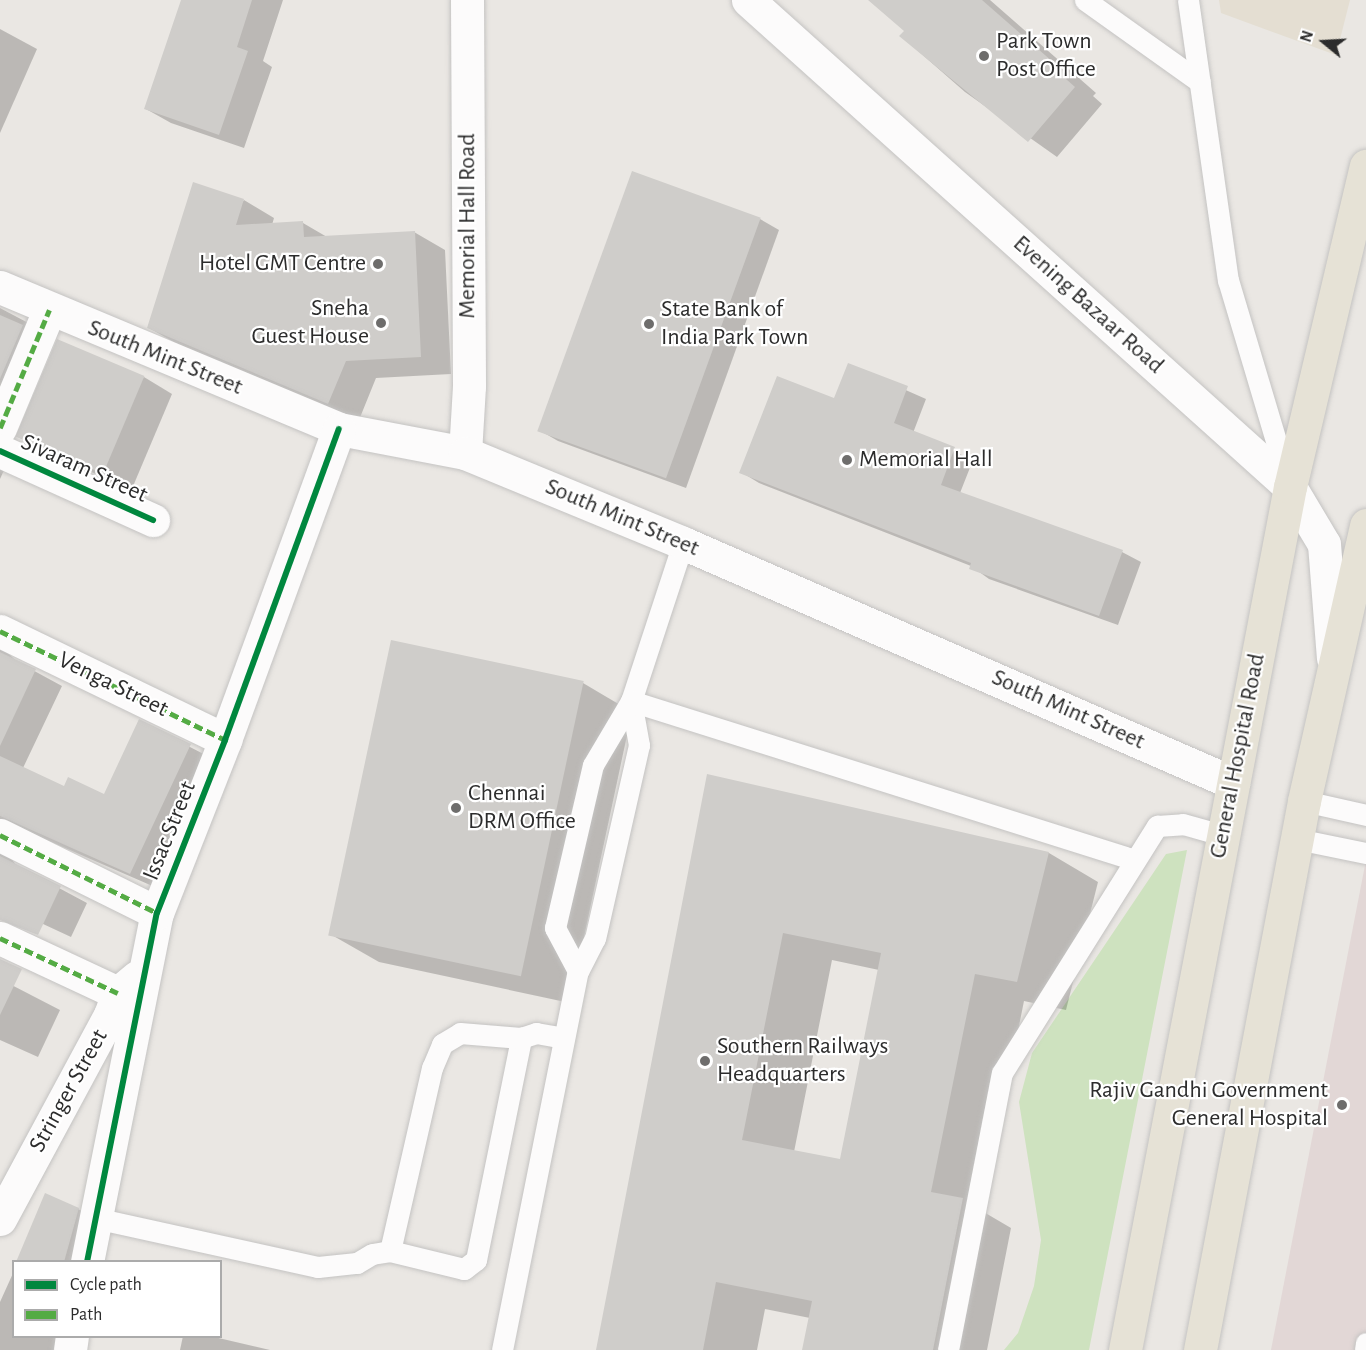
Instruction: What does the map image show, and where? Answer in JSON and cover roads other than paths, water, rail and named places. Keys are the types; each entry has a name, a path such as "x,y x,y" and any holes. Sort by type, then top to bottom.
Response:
{"main road":[{"name":"General Hospital Road","path":"1125,1350 1290,487 1366,166"},
{"path":"1200,1350 1304,801 1333,662 1366,525"}],"street":[{"name":"Memorial Hall Road","path":"465,453 469,386 467,0"},
{"name":"Evening Bazaar Road","path":"748,0 1290,487 1324,544 1333,662"},
{"name":"South Mint Street","path":"0,286 49,310 339,429 465,453 682,543 1233,783"},
{"path":"0,428 49,310"},
{"name":"Issac Street","path":"87,1260 157,913 225,740 339,429"},
{"name":"Sivaram Street","path":"0,451 153,520"},
{"name":"Venga Street","path":"0,631 225,740"},
{"path":"0,835 157,913"},
{"path":"0,938 118,993"},
{"name":"Stringer Street","path":"1,1216 110,1015 118,993 146,970"}],"lane":[{"path":"1085,0 1200,82"},
{"path":"1188,0 1228,280 1290,487"},
{"path":"578,971 555,928 593,765 631,701 682,543"},
{"path":"631,701 1135,860"},
{"path":"502,1350 578,971 595,938 639,745 631,701"},
{"path":"1304,801 1366,815"},
{"path":"948,1350 1002,1072 1156,826 1183,824 1222,835"},
{"path":"1297,839 1366,853"},
{"path":"390,1251 432,1068 442,1044 459,1033 521,1038 536,1033 564,1038"},
{"path":"95,1218 318,1267 357,1263 372,1254 390,1251 464,1269 476,1260 521,1038"},
{"path":"1365,1350 1366,1342"}],"place":[{"name":"Park Town Post Office","path":"984,56"},
{"name":"Hotel GMT Centre","path":"378,264"},
{"name":"Sneha Guest House","path":"381,323"},
{"name":"State Bank of India Park Town","path":"649,324"},
{"name":"Memorial Hall","path":"847,460"},
{"name":"Chennai DRM Office","path":"456,808"},
{"name":"Southern Railways Headquarters","path":"705,1061"},
{"name":"Rajiv Gandhi Government General Hospital","path":"1342,1105"}]}
